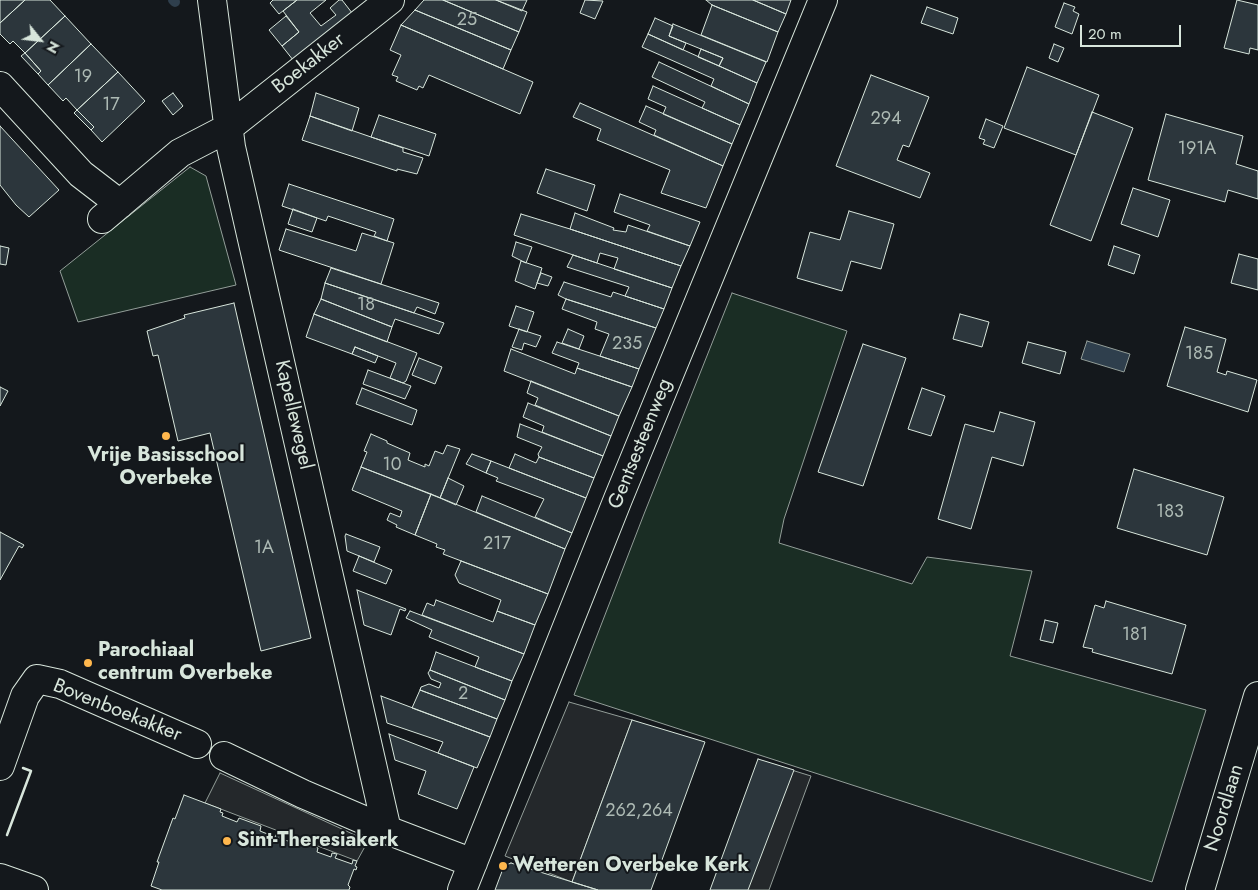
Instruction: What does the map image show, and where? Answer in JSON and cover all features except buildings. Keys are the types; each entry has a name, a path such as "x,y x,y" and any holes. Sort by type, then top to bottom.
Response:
{"street":[{"name":"Kapellewegel","path":"212,0 228,128 387,830"},
{"name":"Boekakker","path":"228,128 390,0"},
{"name":"Gentsesteenweg","path":"462,890 618,499 823,0"},
{"path":"0,86 82,174 111,211 180,153 228,128"},
{"name":"Bovenboekakker","path":"0,766 25,696 37,679 60,684 197,744"},
{"name":"Noordlaan","path":"1200,890 1258,696"},
{"path":"224,756 303,794 387,830 473,863"},
{"path":"0,878 34,890"}],"green space":[{"path":"190,167 206,176 236,285 78,322 60,271"},
{"path":"732,293 847,331 784,519 779,543 912,584 927,557 1032,571 1010,656 1206,710 1152,882 574,695"}],"shaded area":[{"path":"569,702 632,720 572,882 505,856"},
{"path":"759,760 811,776 769,890 712,890"},
{"path":"220,773 368,841 357,861 205,803"}],"water":[{"path":"1087,341 1130,354 1124,372 1081,359"}],"wall":[{"path":"7,835 31,771 23,768"}],"place":[{"name":"Vrije Basisschool Overbeke","path":"166,436"},
{"name":"Parochiaal centrum Overbeke","path":"88,663"},
{"name":"Sint-Theresiakerk","path":"227,841"},
{"name":"Wetteren Overbeke Kerk","path":"503,866"}]}
